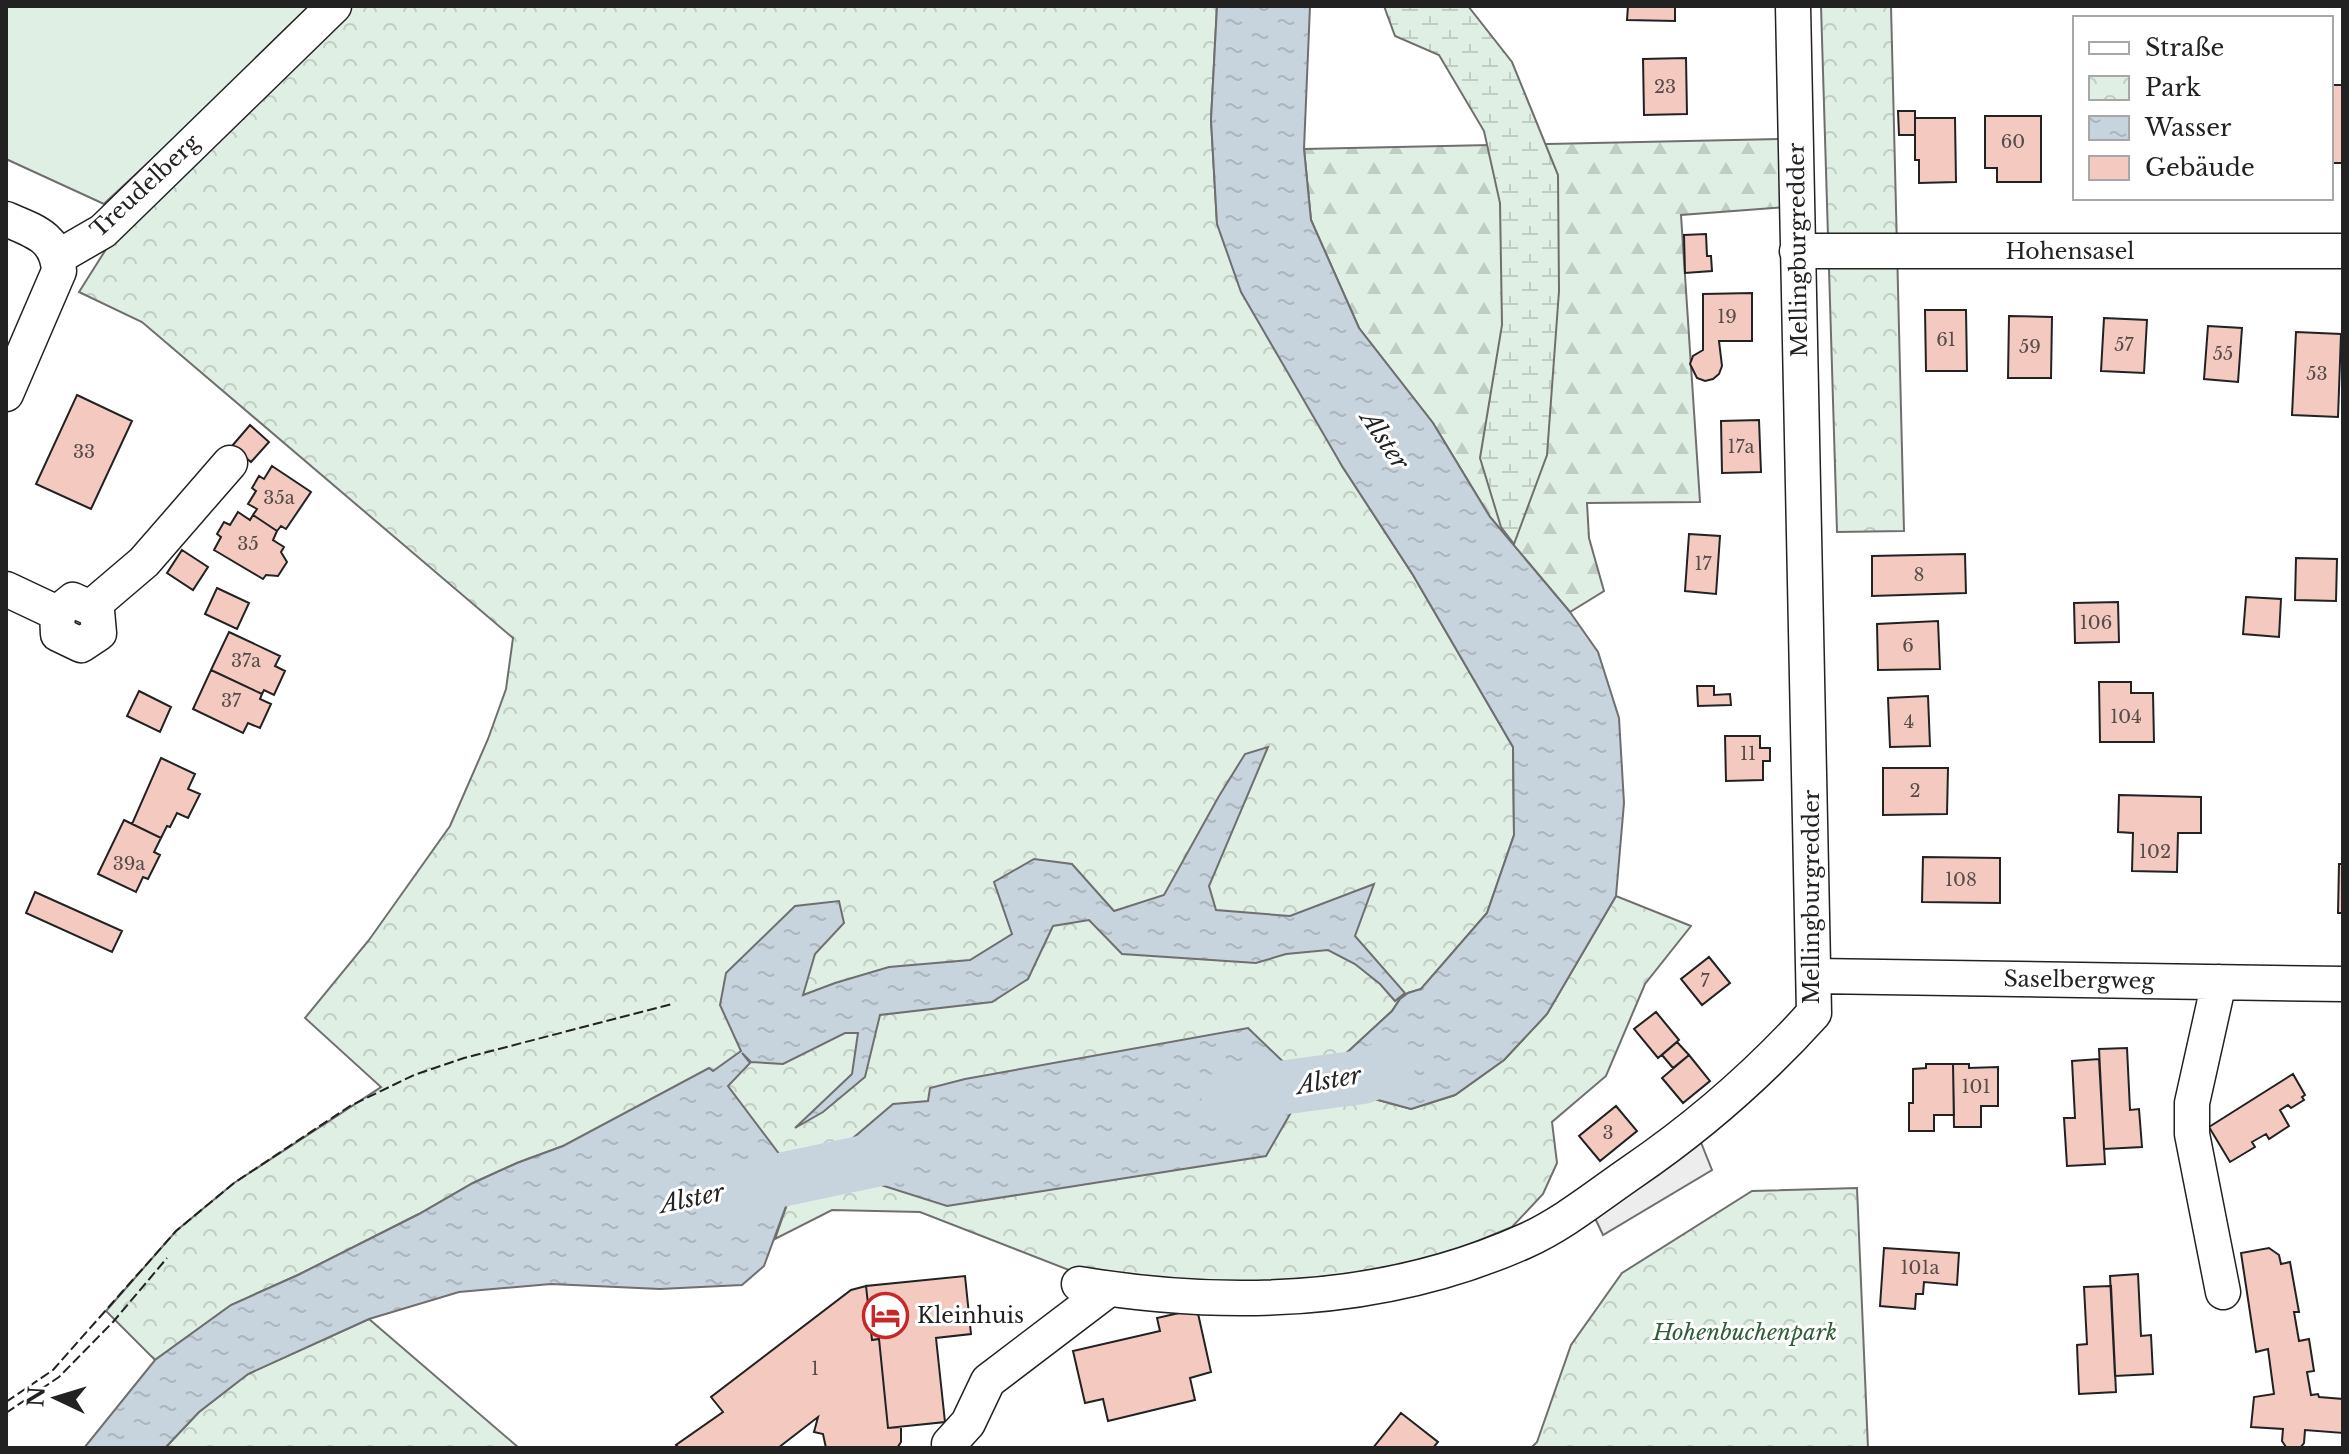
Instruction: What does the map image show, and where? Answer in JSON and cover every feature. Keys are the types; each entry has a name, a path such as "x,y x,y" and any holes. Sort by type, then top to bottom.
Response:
{"street":[{"name":"Treudelberg","path":"58,257 103,231 334,6"},
{"name":"Mellingburgredder","path":"949,1444 968,1423 988,1381 1094,1286 1170,1297 1276,1299 1371,1289 1455,1268 1527,1240 1666,1149 1738,1090 1814,1013 1793,6"},
{"path":"6,219 38,232 50,243 58,257 57,281 6,394"},
{"name":"Hohensasel","path":"1797,251 2343,251"},
{"path":"6,589 57,613 58,634 81,645 99,633 97,611 90,608 144,562 230,463"},
{"name":"Saselbergweg","path":"1815,976 2343,984"},
{"path":"2219,982 2192,1103 2192,1134 2223,1292"}],"green space":[{"path":"6,6 317,6 104,204 6,159"},
{"path":"317,6 1217,6 1211,120 1217,224 1342,466 1413,575 1513,747 1514,835 1487,913 1421,989 1400,999 1392,1011 1340,1059 1314,1071 1318,1095 1360,1095 1411,1109 1455,1095 1504,1060 1547,1014 1616,896 1691,926 1645,984 1606,1076 1552,1122 1557,1163 1543,1194 1512,1227 1402,1272 1253,1287 1092,1279 920,1212 832,1210 775,1239 792,1190 563,1146 473,1183 298,1275 231,1305 155,1360 106,1311 176,1231 234,1183 381,1087 305,1018 369,940 450,826 506,689 513,638 142,322 79,292 115,235 104,204"},
{"path":"1384,6 1468,6 1512,62 1558,175 1559,291 1547,455 1514,544 1501,527 1480,458 1502,325 1500,203 1484,131 1439,55 1395,36"},
{"path":"1821,6 1891,6 1904,531 1837,532"},
{"path":"1781,139 1785,207 1681,215 1700,502 1587,503 1589,538 1604,591 1570,612 1490,517 1433,423 1359,328 1311,220 1304,149"},
{"name":"Hohenbuchenpark","path":"1857,1188 1868,1448 1531,1448 1537,1442 1571,1345 1622,1273 1752,1191"},
{"path":"369,1319 519,1448 165,1448 199,1412 248,1374"}],"shaded area":[{"path":"1700,1140 1712,1170 1603,1235 1594,1216"}],"water":[{"path":"1217,6 1310,6 1304,149 1311,220 1359,328 1433,423 1490,517 1570,612 1598,652 1619,718 1624,803 1616,896 1547,1014 1504,1060 1455,1095 1411,1109 1360,1095 1319,1096 1313,1071 1340,1059 1392,1011 1400,999 1421,989 1487,913 1514,835 1513,747 1413,575 1342,466 1241,292 1217,224 1211,120"},
{"path":"1268,747 1209,886 1216,910 1290,916 1374,884 1355,936 1405,993 1395,1001 1355,964 1328,950 1286,954 1256,963 1122,954 1089,920 1053,926 1028,979 992,1002 880,1015 865,1077 823,1112 795,1128 852,1074 858,1033 845,1033 783,1064 751,1062 742,1053 750,1063 728,1086 786,1163 800,1163 804,1188 792,1190 764,1266 742,1285 660,1289 551,1284 459,1292 369,1319 248,1374 199,1412 165,1448 84,1448 155,1360 231,1305 419,1214 473,1183 563,1146 709,1068 713,1071 741,1051 720,1005 726,973 795,906 839,901 844,923 815,954 803,995 889,967 970,960 1012,934 994,882 1034,859 1072,864 1114,911 1164,895 1245,754"},
{"path":"1248,1028 1297,1075 1301,1095 1266,1156 947,1206 859,1178 816,1185 811,1159 840,1149 893,1104 928,1101 930,1088"}],"building":[{"path":"1628,6 1675,6 1675,21 1627,20"},
{"path":"1686,58 1687,114 1644,115 1643,59"},
{"path":"2333,85 2343,85 2343,163 2333,163"},
{"path":"1898,111 1915,111 1915,135 1899,135"},
{"path":"1985,116 2041,116 2041,182 1997,182 1997,168 1985,168"},
{"path":"1915,118 1955,118 1956,182 1919,183 1919,160 1915,160"},
{"path":"1706,234 1707,256 1711,256 1712,271 1685,273 1684,235"},
{"path":"1752,293 1752,341 1719,341 1722,366 1719,374 1705,381 1697,378 1690,364 1693,356 1703,350 1703,294"},
{"path":"1925,310 1966,310 1967,371 1926,371"},
{"path":"2009,316 2052,317 2051,378 2008,378"},
{"path":"2104,318 2147,320 2144,373 2101,371"},
{"path":"2208,326 2242,328 2238,382 2204,379"},
{"path":"2296,332 2341,334 2338,417 2292,415"},
{"path":"77,395 132,421 91,509 36,484"},
{"path":"1759,420 1761,472 1722,473 1721,421"},
{"path":"250,425 269,442 251,462 232,446"},
{"path":"272,466 311,492 286,529 281,526 277,531 253,515 257,509 248,504 256,491 252,488 259,476 264,479"},
{"path":"238,512 250,520 253,515 277,531 273,540 284,547 281,552 287,562 278,576 266,575 263,579 214,550 221,537 217,534 224,522 230,525"},
{"path":"1689,534 1720,536 1716,594 1685,591"},
{"path":"182,550 208,567 193,590 167,573"},
{"path":"1965,554 1966,593 1872,596 1872,556"},
{"path":"2296,558 2337,559 2336,601 2295,600"},
{"path":"217,588 249,603 237,629 205,614"},
{"path":"2246,597 2281,599 2279,637 2243,634"},
{"path":"2118,602 2119,642 2075,643 2074,603"},
{"path":"1938,621 1940,669 1878,670 1877,624"},
{"path":"229,632 280,656 275,666 285,671 274,695 264,690 262,694 211,670"},
{"path":"211,670 262,694 260,699 271,704 260,728 248,723 243,733 193,709"},
{"path":"2099,682 2131,682 2131,693 2153,693 2154,742 2100,742"},
{"path":"1697,686 1714,686 1714,695 1730,694 1731,705 1698,706"},
{"path":"139,691 171,707 160,732 127,716"},
{"path":"1928,696 1930,746 1890,747 1888,698"},
{"path":"1725,736 1760,736 1760,748 1770,748 1770,761 1763,761 1763,780 1726,781"},
{"path":"161,758 195,774 188,789 200,794 188,818 177,813 161,838 132,824"},
{"path":"1883,768 1948,768 1947,814 1883,815"},
{"path":"2119,795 2201,797 2201,833 2178,833 2177,872 2132,871 2133,833 2118,832"},
{"path":"124,820 161,838 154,852 160,855 148,879 143,877 136,892 98,874"},
{"path":"1923,857 2000,858 2000,903 1922,902"},
{"path":"2339,864 2343,864 2343,913 2338,913"},
{"path":"35,892 122,931 112,952 26,913"},
{"path":"1709,957 1730,983 1702,1005 1681,979"},
{"path":"1656,1012 1679,1040 1658,1058 1634,1029"},
{"path":"1677,1042 1689,1055 1673,1068 1662,1055"},
{"path":"2127,1048 2130,1110 2139,1109 2142,1147 2104,1149 2099,1049"},
{"path":"1689,1055 1710,1081 1683,1103 1662,1078"},
{"path":"2099,1059 2105,1164 2067,1166 2064,1118 2075,1118 2072,1061"},
{"path":"1926,1064 1953,1064 1954,1115 1934,1115 1934,1131 1909,1131 1913,1069 1926,1068"},
{"path":"1953,1064 1969,1064 1969,1068 1998,1067 1998,1106 1981,1106 1981,1127 1954,1127"},
{"path":"2293,1074 2305,1095 2302,1097 2304,1100 2291,1108 2288,1105 2280,1110 2289,1126 2269,1139 2266,1134 2252,1142 2255,1147 2230,1162 2209,1127"},
{"path":"1616,1106 1637,1131 1600,1161 1579,1136"},
{"path":"1884,1248 1959,1253 1957,1285 1924,1282 1923,1294 1916,1294 1915,1309 1880,1306"},
{"path":"2269,1248 2279,1255 2281,1264 2290,1262 2299,1312 2294,1312 2299,1341 2309,1339 2314,1371 2307,1372 2311,1395 2343,1399 2343,1433 2305,1430 2304,1443 2300,1448 2286,1447 2282,1441 2283,1429 2251,1427 2254,1397 2274,1394 2268,1349 2256,1352 2241,1253"},
{"path":"2138,1274 2141,1336 2151,1335 2153,1374 2115,1376 2110,1276"},
{"path":"965,1276 971,1334 936,1338 945,1422 888,1428 879,1339 872,1340 866,1286"},
{"path":"866,1286 872,1340 879,1339 888,1428 901,1427 901,1442 897,1448 826,1448 823,1434 814,1432 818,1417 778,1448 679,1448 676,1445 723,1412 711,1397 851,1290"},
{"path":"2111,1286 2116,1392 2079,1394 2077,1345 2087,1344 2084,1287"},
{"path":"1197,1309 1211,1372 1190,1378 1195,1400 1108,1421 1103,1399 1085,1403 1073,1351 1160,1331 1157,1318"},
{"path":"1401,1413 1438,1442 1433,1448 1373,1448"}],"waterway":[{"name":"Alster","path":"1228,1095 1362,1077 1388,1067"},
{"name":"Alster","path":"733,1190 889,1157"}],"fence":[{"path":"6,1402 53,1370 176,1231 234,1183 350,1106 414,1075 464,1058 672,1004"},
{"path":"6,1413 59,1377 113,1322 167,1258"}],"place":[{"name":"Kleinhuis","path":"886,1315"}]}
